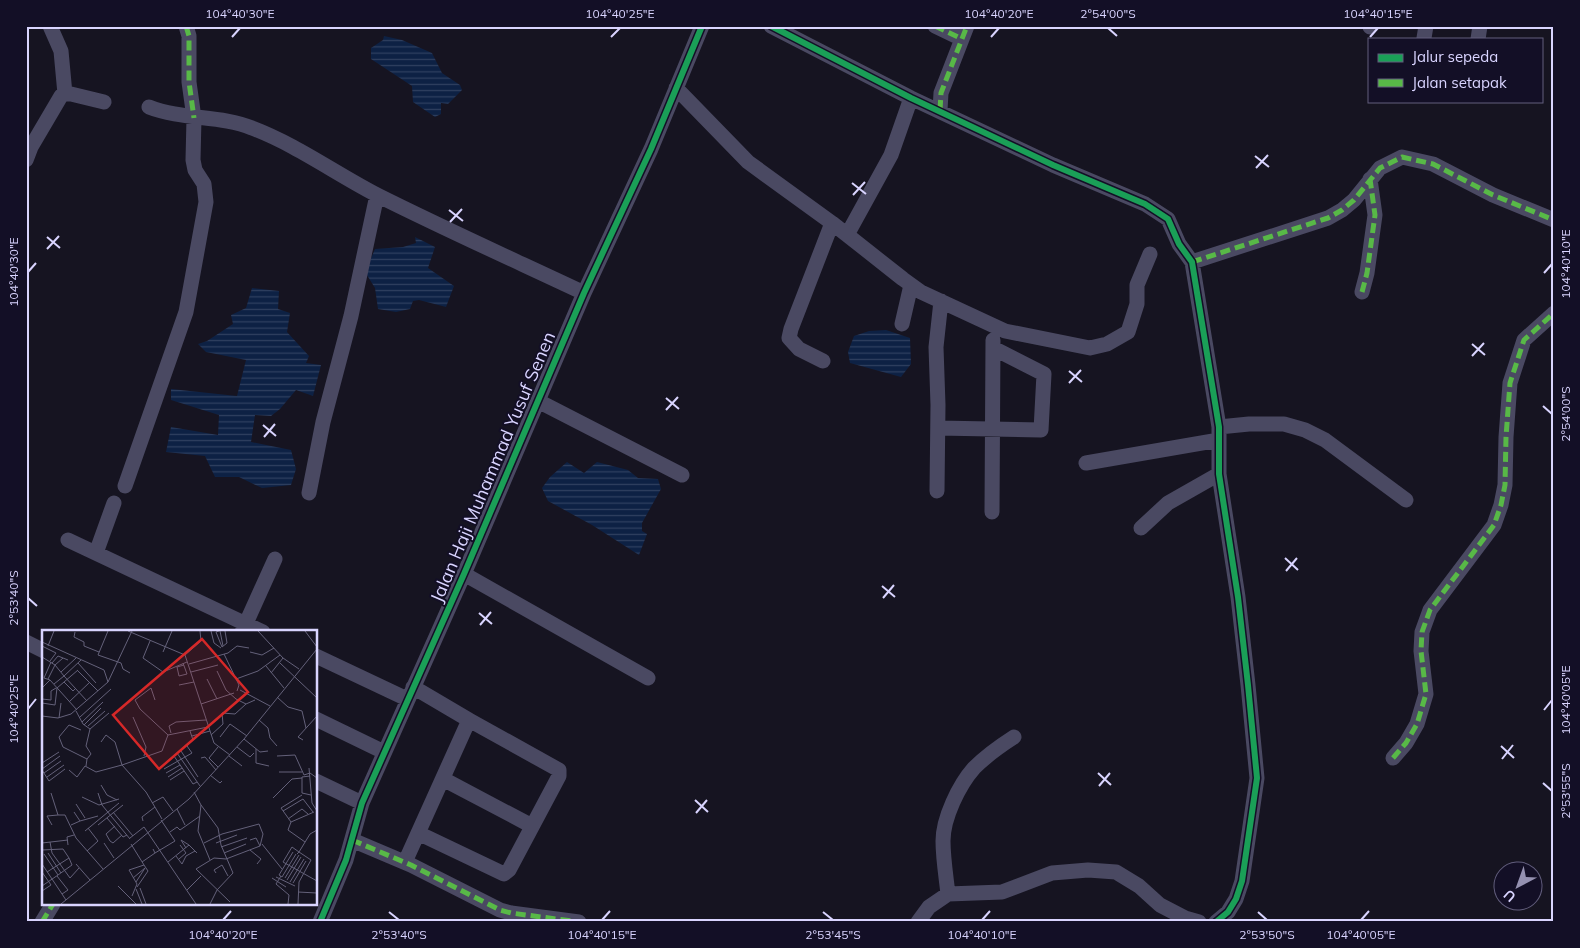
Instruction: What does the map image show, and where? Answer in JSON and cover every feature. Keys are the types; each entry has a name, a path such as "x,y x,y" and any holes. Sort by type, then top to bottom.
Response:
{"street":[{"path":"50,26 61,51 66,94"},
{"path":"125,486 186,312 205,212 206,192 204,184 195,170 193,160 194,118 189,82 189,36 186,26"},
{"name":"Jalan Haji Muhammad Yusuf Senen","path":"320,922 343,866 362,803 464,574 584,293 651,149 702,26"},
{"path":"771,26 911,98 940,110 1053,165 1162,213 1168,219 1179,244 1192,262 1219,434 1219,474 1239,607 1257,778 1242,881 1236,899 1228,912 1216,922"},
{"path":"935,26 965,32 941,93 940,110"},
{"path":"676,88 748,162 832,222 911,285 921,292 1005,331 1090,348 1107,344 1128,332 1137,304 1137,285 1150,254"},
{"path":"26,160 31,147 61,96 66,94 104,102"},
{"path":"847,235 892,155 911,98"},
{"path":"149,107 159,111 194,118 250,126 270,135 377,195 584,293"},
{"path":"1192,262 1328,218 1354,200 1380,168 1402,157 1432,164 1493,195 1554,220"},
{"path":"1362,292 1367,273 1375,215 1370,179"},
{"path":"309,493 323,422 351,316 377,195"},
{"path":"823,361 798,349 789,338 832,222"},
{"path":"902,324 911,285"},
{"path":"937,491 936,347 941,301"},
{"path":"1393,758 1406,743 1417,724 1426,694 1420,651 1422,632 1430,610 1494,525 1497,518 1505,485 1510,383 1524,340 1554,313"},
{"path":"992,512 993,326"},
{"path":"938,428 1041,430 1044,374 993,348"},
{"path":"538,401 682,475"},
{"path":"1086,463 1219,434 1249,424 1284,424 1305,430 1325,440 1406,500"},
{"path":"1142,528 1168,503 1219,474"},
{"path":"96,553 114,503"},
{"path":"68,540 244,628 275,559"},
{"path":"464,574 648,678"},
{"path":"26,642 42,650"},
{"path":"318,657 410,693 469,720 559,770 559,776 509,870 504,874 418,833"},
{"path":"318,720 384,752"},
{"path":"405,862 469,720"},
{"path":"948,894 943,839 948,812 974,768 994,750 1014,737"},
{"path":"443,778 532,826"},
{"path":"318,783 362,803"},
{"path":"352,840 405,862 500,910 579,922"},
{"path":"918,922 928,908 948,894 1002,892 1052,873 1088,870 1116,872 1139,886 1160,905 1184,918 1199,922"},
{"path":"42,922 53,906"}],"water":[{"path":"384,36 402,40 432,53 442,73 460,85 462,90 448,104 441,103 441,114 435,117 413,102 412,86 371,59 371,48 383,40"},
{"path":"415,237 435,247 428,268 454,286 446,307 419,300 413,301 410,309 396,312 378,309 375,288 365,272 375,249 403,247 416,243"},
{"path":"252,288 279,291 278,309 290,313 287,332 309,356 306,363 321,365 313,396 296,390 280,409 271,416 255,415 251,442 291,450 296,469 291,485 262,488 239,477 215,477 205,456 166,452 171,427 218,435 219,415 171,400 171,389 237,396 246,360 206,352 198,344 207,341 233,324 231,315 246,308"},
{"path":"886,330 910,338 911,364 901,377 850,363 848,352 854,336 869,331"},
{"path":"567,462 584,473 597,462 628,470 638,478 658,479 661,489 642,523 642,531 647,534 639,555 592,525 548,501 542,488 550,477"}],"marked path":[{"path":"186,26 189,36 189,82 194,118"},
{"path":"935,26 962,39"},
{"path":"940,110 941,93 967,26"},
{"path":"1192,262 1328,218 1354,200 1380,168 1402,157 1433,164 1493,195 1554,220"},
{"path":"1362,292 1367,273 1375,215 1370,179"},
{"path":"1393,758 1406,743 1417,724 1426,694 1421,651 1422,632 1430,610 1494,525 1501,505 1505,485 1510,383 1524,340 1554,313"},
{"path":"352,840 411,865 500,910 579,922"},
{"path":"42,922 52,906"}],"cycle path":[{"path":"320,922 346,860 362,803 464,574 584,293 651,149 702,26"},
{"path":"771,26 911,98 1053,165 1145,204 1168,219 1179,244 1192,262 1219,427 1219,474 1238,597 1257,778 1242,881 1236,899 1228,912 1216,922"}]}
